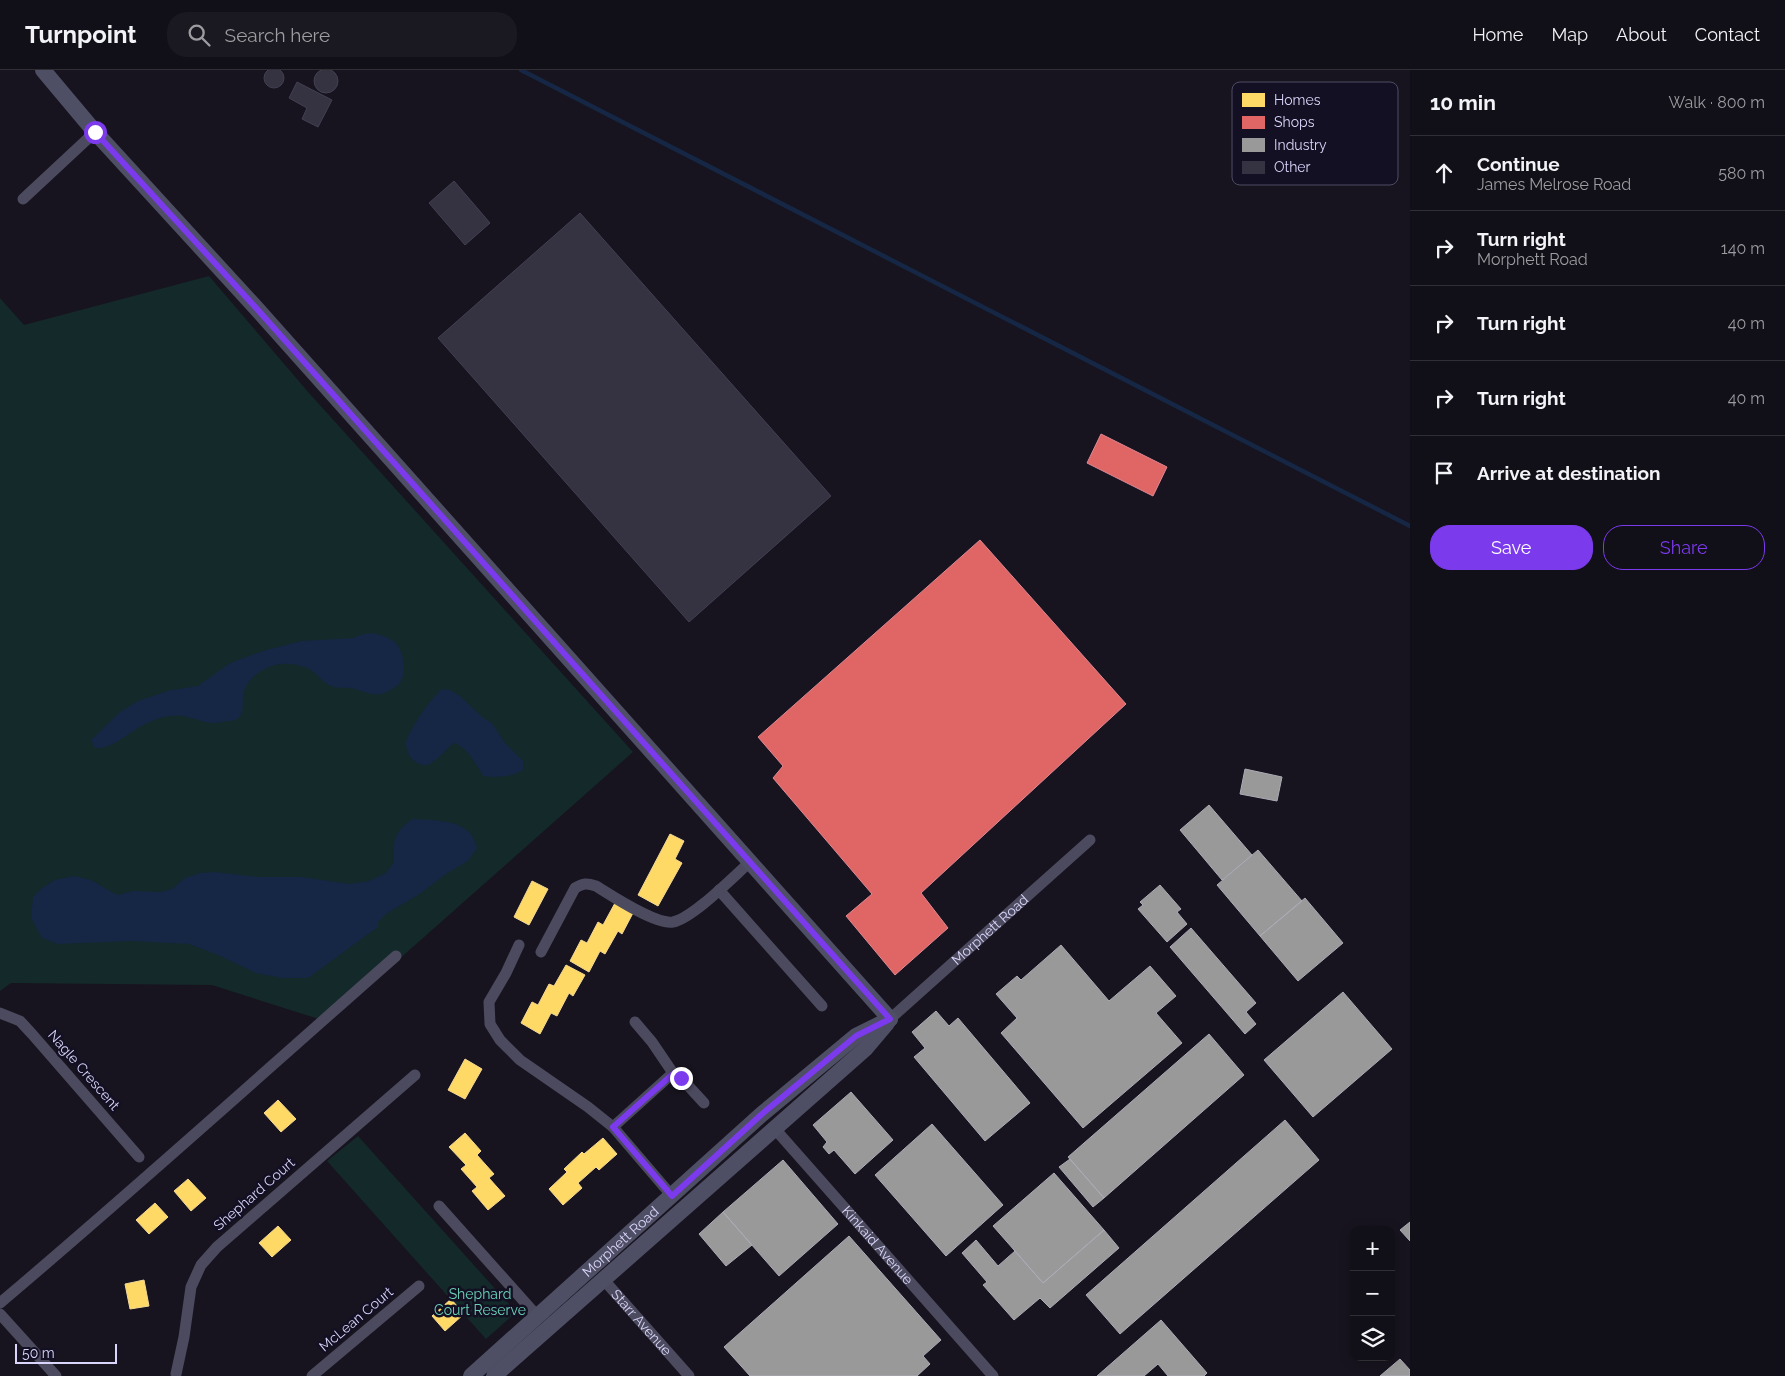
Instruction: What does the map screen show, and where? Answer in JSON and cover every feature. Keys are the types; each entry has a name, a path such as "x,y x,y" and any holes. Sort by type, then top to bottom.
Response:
{"street":[{"path":"43,70 95,132 264,316 890,1019"},
{"path":"23,199 95,132"},
{"name":"Morphett Road","path":"471,1376 538,1317 598,1273 775,1129 865,1049 890,1019 1090,840"},
{"path":"541,952 575,888 581,884 587,883 596,886 656,919 672,923 684,918 750,862"},
{"path":"719,890 822,1006"},
{"path":"519,945 506,973 489,1002 490,1024 500,1040 520,1060 588,1107 613,1127 672,1196"},
{"path":"0,1303 87,1230 152,1170 396,956"},
{"name":"Nagle Crescent","path":"0,1013 20,1021 139,1156"},
{"name":"Morphett Road","path":"494,1376 598,1273 672,1196 762,1114 856,1036 890,1019"},
{"path":"635,1022 674,1073 704,1103"},
{"path":"613,1127 674,1073"},
{"name":"Shephard Court","path":"177,1375 191,1287 201,1265 216,1247 415,1075"},
{"name":"Kinkaid Avenue","path":"762,1114 993,1376"},
{"path":"439,1206 538,1317"},
{"name":"Starr Avenue","path":"598,1273 689,1376"},
{"name":"McLean Court","path":"312,1376 419,1286"},
{"path":"0,1314 56,1376"}],"green space":[{"path":"209,276 309,393 633,752 328,1022 212,985 11,983 0,991 0,298 24,325"},
{"name":"Shephard Court Reserve","path":"358,1136 516,1312 486,1339 327,1161"}],"water":[{"path":"372,633 385,636 394,641 403,657 404,668 400,683 383,693 374,694 352,688 339,688 326,683 305,667 281,664 268,668 251,679 244,691 242,710 236,720 215,723 176,715 148,722 119,740 101,748 95,748 91,740 120,712 138,701 171,690 198,686 230,663 263,651 301,641 353,638"},
{"path":"443,689 450,690 460,696 482,717 492,723 505,743 523,761 524,769 515,774 505,776 483,776 467,752 454,743 438,758 427,765 421,765 413,760 407,750 407,738 427,706"},
{"path":"412,819 442,821 460,826 474,838 477,848 468,861 386,914 378,922 378,927 308,978 282,978 256,973 189,944 133,941 58,944 42,938 31,918 33,897 42,888 55,880 74,876 91,880 117,895 133,891 161,892 172,889 185,878 200,873 215,872 258,877 301,877 350,884 369,881 386,873 394,862 394,842 396,837"}],"building: Homes":[{"path":"670,834 684,841 675,859 682,863 658,906 638,895"},
{"path":"532,881 548,889 529,925 514,917"},
{"path":"615,903 633,913 622,934 618,931 605,954 600,951 589,972 570,961 581,940 587,943 598,922 603,925"},
{"path":"566,965 585,975 573,996 569,993 557,1016 551,1013 540,1034 521,1023 532,1002 538,1005 549,984 554,986"},
{"path":"465,1059 482,1069 465,1099 448,1090"},
{"path":"278,1100 296,1119 281,1132 264,1113"},
{"path":"465,1133 481,1151 477,1155 494,1174 489,1178 505,1196 488,1210 472,1191 477,1187 461,1169 466,1165 449,1147"},
{"path":"603,1138 617,1154 599,1170 596,1167 578,1183 582,1188 563,1205 549,1189 567,1172 564,1169 582,1152 584,1154"},
{"path":"188,1179 206,1198 191,1211 174,1191"},
{"path":"155,1203 168,1217 149,1234 136,1220"},
{"path":"278,1226 291,1240 272,1257 259,1243"},
{"path":"144,1280 149,1306 130,1309 125,1284"},
{"path":"451,1299 464,1314 445,1331 432,1316"}],"building: Shops":[{"path":"1101,434 1167,467 1153,496 1087,463"},
{"path":"980,540 1126,704 921,893 948,928 895,975 846,916 872,894 773,778 783,766 758,737"}],"building: Industry":[{"path":"1245,769 1282,777 1277,801 1240,794"},
{"path":"1209,805 1252,855 1222,880 1180,830"},
{"path":"1258,850 1302,901 1260,936 1217,885"},
{"path":"1160,885 1181,909 1177,912 1187,924 1167,942 1138,909 1143,905 1140,902"},
{"path":"1305,898 1343,943 1298,981 1260,936"},
{"path":"1191,928 1256,1003 1246,1012 1256,1024 1245,1034 1170,947"},
{"path":"1061,945 1109,1001 1150,966 1176,996 1156,1013 1182,1043 1083,1128 1001,1033 1017,1018 996,994 1017,976 1021,980"},
{"path":"1343,992 1392,1049 1313,1117 1264,1060"},
{"path":"936,1011 949,1026 958,1018 1030,1103 985,1141 914,1057 925,1048 912,1032"},
{"path":"1209,1034 1244,1075 1104,1198 1068,1157"},
{"path":"851,1092 893,1140 855,1174 834,1150 829,1154 823,1147 827,1142 813,1125"},
{"path":"1285,1120 1319,1160 1120,1334 1086,1295"},
{"path":"932,1124 1003,1205 946,1256 875,1175"},
{"path":"1070,1159 1104,1198 1093,1207 1059,1167"},
{"path":"783,1160 838,1224 779,1276 723,1212"},
{"path":"1054,1173 1104,1230 1043,1283 993,1226"},
{"path":"723,1212 752,1245 726,1266 699,1234"},
{"path":"1410,1222 1410,1241 1400,1230"},
{"path":"1104,1230 1119,1248 1050,1308 1040,1298 1014,1320 983,1285 987,1282 962,1253 976,1240 998,1266 1015,1251 1043,1283"},
{"path":"849,1236 941,1340 923,1356 930,1364 917,1376 750,1376 724,1347"},
{"path":"1161,1320 1207,1373 1204,1376 1168,1376 1158,1364 1144,1376 1097,1376"},
{"path":"1400,1359 1410,1370 1410,1376 1380,1376"}],"building: Other":[{"path":"274,68 281,71 284,78 281,85 274,88 267,85 264,78 267,71"},
{"path":"326,69 334,73 338,81 334,89 326,93 318,89 314,81 318,73"},
{"path":"297,82 332,100 318,127 302,119 307,108 289,98"},
{"path":"454,181 490,223 465,245 429,203"},
{"path":"580,213 831,496 689,622 438,338"}],"waterway":[{"path":"521,70 1410,526"}],"route":[{"path":"95,132 257,309 890,1019 856,1036 762,1114 672,1196 613,1127 674,1073 681,1078"}]}
